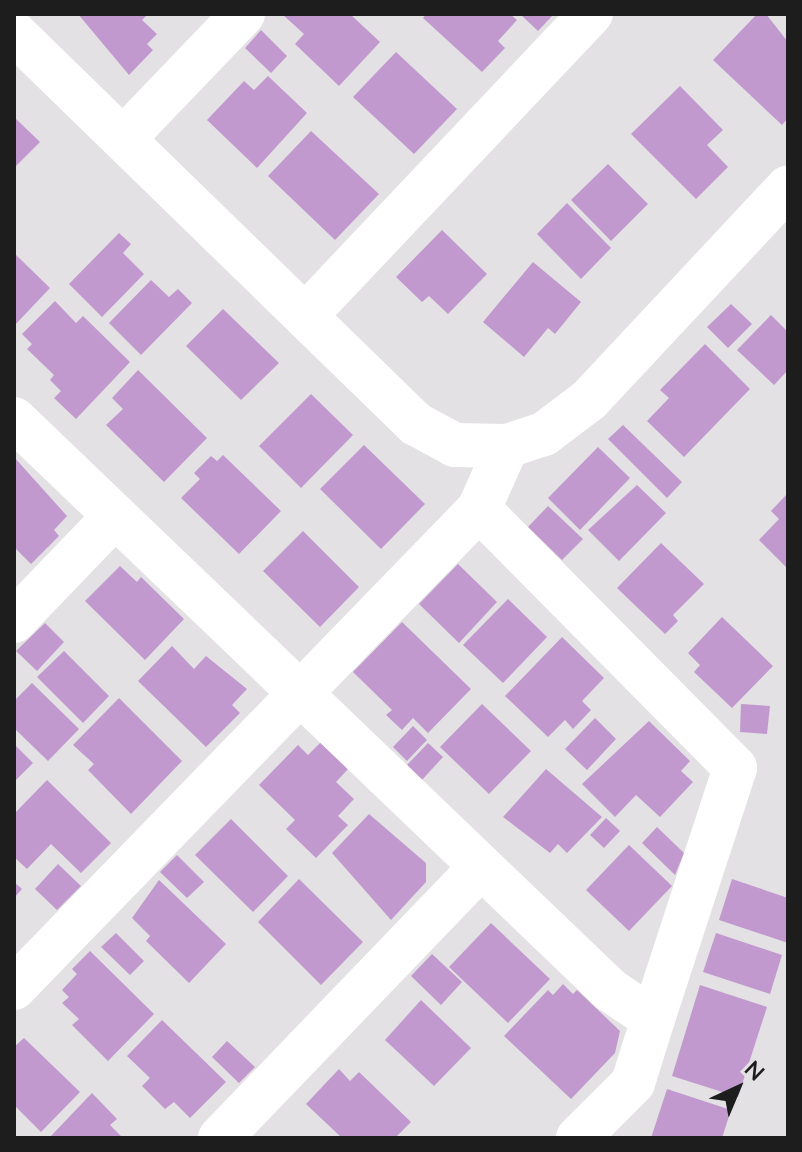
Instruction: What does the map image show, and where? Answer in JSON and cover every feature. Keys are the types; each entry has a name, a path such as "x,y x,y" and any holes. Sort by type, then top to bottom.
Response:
{"street":[{"path":"124,138 243,14"},
{"path":"305,316 591,14"},
{"path":"14,33 416,424 455,445 507,446 544,434 589,400 788,187"},
{"path":"14,419 610,990 653,1019"},
{"path":"14,988 479,509 507,446"},
{"path":"479,509 735,768 633,1083 578,1138"},
{"path":"14,621 115,516"},
{"path":"220,1138 481,867"}],"building":[{"path":"78,14 148,14 142,20 157,34 147,44 153,50 129,75"},
{"path":"282,14 350,14 380,42 339,86 295,44 304,34"},
{"path":"426,14 510,14 517,20 498,41 505,48 482,72 423,18"},
{"path":"520,14 550,14 552,16 538,31"},
{"path":"757,14 766,14 788,42 788,118 782,125 713,60"},
{"path":"261,30 287,56 271,73 245,48"},
{"path":"396,52 457,109 414,154 353,97"},
{"path":"268,76 307,113 257,168 207,120 244,81 254,90"},
{"path":"680,86 723,130 707,145 728,167 696,199 631,134"},
{"path":"14,117 40,142 14,168"},
{"path":"311,131 379,194 335,240 268,176"},
{"path":"608,164 648,204 611,241 571,200"},
{"path":"567,203 611,248 581,279 537,234"},
{"path":"442,230 487,274 448,314 429,296 422,302 396,277"},
{"path":"119,233 131,244 123,253 144,274 102,317 69,284"},
{"path":"14,253 50,288 14,326"},
{"path":"533,262 581,302 555,334 548,328 524,357 483,322"},
{"path":"151,280 169,297 178,289 192,303 141,355 109,323"},
{"path":"55,301 76,323 83,316 130,362 76,419 54,398 61,391 50,380 54,375 27,349 32,344 22,334"},
{"path":"731,304 752,324 728,348 707,327"},
{"path":"223,309 279,363 241,400 186,346"},
{"path":"771,315 788,332 788,370 774,385 737,350"},
{"path":"705,344 750,389 684,457 647,421 669,398 660,390"},
{"path":"138,370 207,438 164,482 106,425 123,409 112,398"},
{"path":"311,394 353,435 301,488 259,446"},
{"path":"623,425 682,482 667,498 608,439"},
{"path":"364,445 425,504 381,549 320,489"},
{"path":"598,447 630,478 580,530 548,498"},
{"path":"223,455 281,511 239,554 181,498 200,479 194,473 211,456 217,461"},
{"path":"14,457 67,516 54,530 59,536 31,564 14,547"},
{"path":"637,485 666,513 619,561 588,530"},
{"path":"788,493 788,569 759,540 779,519 771,511"},
{"path":"548,506 583,539 562,560 528,527"},
{"path":"303,531 359,587 320,627 263,571"},
{"path":"661,543 704,584 673,615 678,621 665,634 617,588"},
{"path":"458,564 497,602 459,643 419,604"},
{"path":"120,566 137,582 141,577 184,619 145,660 85,601"},
{"path":"508,599 547,637 503,683 463,645"},
{"path":"722,617 773,666 732,708 694,672 700,665 688,653"},
{"path":"402,622 471,689 428,733 413,718 402,730 386,715 392,710 353,672"},
{"path":"45,623 64,642 37,671 16,651"},
{"path":"562,637 604,678 582,701 591,710 573,729 565,720 548,737 505,696"},
{"path":"172,646 194,669 206,656 247,689 232,705 240,713 206,747 138,681"},
{"path":"64,651 109,696 83,723 37,677"},
{"path":"32,683 79,729 48,761 14,728 14,701"},
{"path":"119,698 182,761 131,814 88,770 94,764 73,745"},
{"path":"482,704 531,751 489,794 440,747"},
{"path":"741,704 770,706 767,734 740,732"},
{"path":"595,718 616,739 587,770 565,749"},
{"path":"649,721 690,761 681,771 693,782 660,817 636,795 615,817 582,784"},
{"path":"413,726 427,740 407,761 393,747"},
{"path":"321,742 348,769 336,782 354,799 338,816 348,825 316,858 286,829 295,820 259,785 298,745 308,755"},
{"path":"428,743 443,757 422,780 407,765"},
{"path":"14,744 33,763 14,782"},
{"path":"546,769 602,817 567,853 558,844 550,853 503,817"},
{"path":"47,780 111,843 81,873 51,844 27,869 14,857 14,814"},
{"path":"369,814 426,863 426,882 391,920 332,853"},
{"path":"606,818 620,831 604,848 590,835"},
{"path":"231,819 288,876 253,912 195,855"},
{"path":"657,827 684,853 675,875 642,843"},
{"path":"629,845 672,886 629,931 586,890"},
{"path":"177,855 204,882 187,898 160,872"},
{"path":"58,864 81,886 57,910 35,889"},
{"path":"299,879 363,942 321,985 258,922"},
{"path":"732,879 788,898 788,943 719,920"},
{"path":"159,880 226,944 189,983 146,941 150,936 132,918"},
{"path":"14,882 22,889 14,898"},
{"path":"491,923 550,979 508,1023 449,967"},
{"path":"116,933 144,961 130,975 101,947"},
{"path":"716,933 782,955 770,994 703,972"},
{"path":"90,951 154,1014 108,1061 72,1025 79,1019 62,1003 69,997 62,990 77,974 72,969"},
{"path":"432,954 462,982 441,1005 411,976"},
{"path":"563,984 573,994 577,990 620,1031 615,1053 571,1099 504,1036 548,990 553,995"},
{"path":"700,985 767,1007 738,1097 672,1076"},
{"path":"421,1000 471,1048 434,1086 385,1040"},
{"path":"162,1020 226,1082 190,1118 174,1102 165,1109 142,1086 150,1078 127,1056"},
{"path":"24,1038 80,1092 41,1132 14,1105 14,1047"},
{"path":"227,1041 255,1067 239,1083 212,1057"},
{"path":"339,1069 350,1081 359,1072 411,1122 395,1138 342,1138 306,1104"},
{"path":"667,1089 731,1110 722,1138 651,1138"},
{"path":"92,1093 117,1119 110,1125 123,1138 49,1138"}]}
